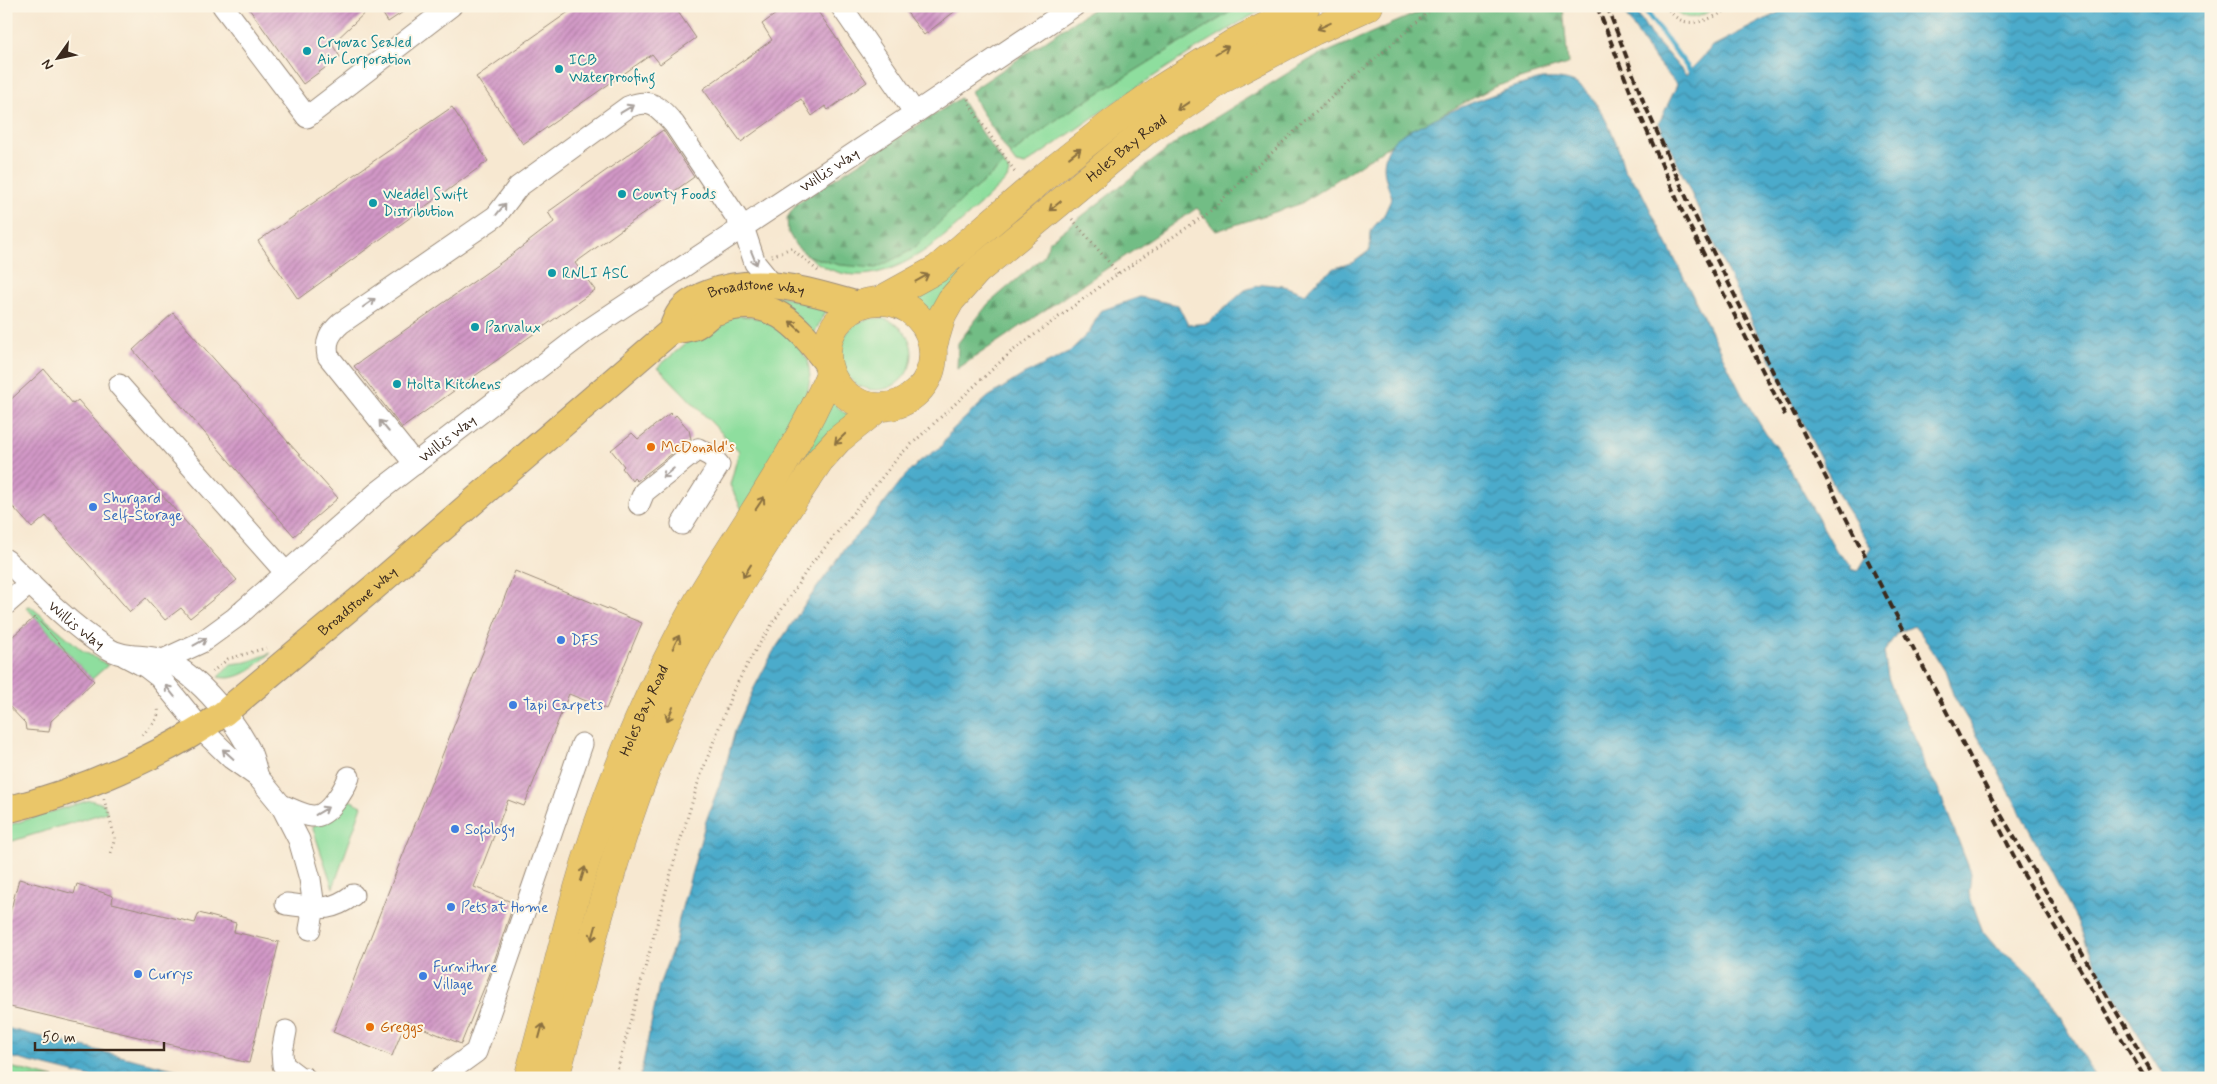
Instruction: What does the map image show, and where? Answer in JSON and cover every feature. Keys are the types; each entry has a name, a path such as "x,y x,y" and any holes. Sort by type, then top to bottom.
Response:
{"highway":[{"name":"Holes Bay Road","path":"869,303 937,268 1056,168 1112,124 1160,90 1235,42 1306,6"},
{"name":"Holes Bay Road","path":"932,346 942,316 957,293 977,271 1147,130 1225,78 1369,6"},
{"path":"869,303 894,303 908,309 920,319 928,331 932,346 933,359 930,372 924,384 915,394 898,404 878,408 863,405 849,398 838,388 828,368 827,345 833,328 844,314 869,303"},
{"name":"Holes Bay Road","path":"528,1078 575,898 608,796 628,745 680,634 711,580 776,479 809,422 828,368"},
{"name":"Holes Bay Road","path":"555,1078 594,932 624,831 645,772 679,693 722,612 820,460 838,440 878,408"}],"main road":[{"name":"Broadstone Way","path":"6,810 25,806 151,755 201,729 224,713 372,589 671,332 681,310 701,296 724,287 749,283 772,284 869,303"},
{"name":"Broadstone Way","path":"671,332 695,326 712,314 729,307 748,305 765,308 782,315 798,328 828,368"}],"street":[{"path":"223,6 307,117 451,6"},
{"path":"841,6 915,113"},
{"name":"Willis Way","path":"163,660 202,642 235,618 378,492 588,330 1074,6"},
{"path":"415,464 328,356 328,340 332,331 496,216 518,187 628,107 639,102 651,104 661,110 674,124 743,227 755,263 772,284"},
{"path":"119,385 286,573"},
{"path":"639,504 644,492 698,449 711,456 719,465 686,517"},
{"name":"Willis Way","path":"6,560 92,638 108,649 125,656 146,656 163,660 199,683 248,745 258,777"},
{"path":"6,604 30,583"},
{"path":"125,656 146,666 159,677 201,729 231,758 258,777 281,805 299,840 310,879 314,907 310,928"},
{"path":"440,1078 476,1052 582,744"},
{"path":"281,805 312,816 322,814 342,792 350,777"},
{"path":"286,904 327,909 340,904 353,895"},
{"path":"286,1031 282,1052 283,1065 305,1078"}],"path":[{"path":"615,1078 675,858 699,780 733,691 758,646 809,567 901,454 1011,352 1119,274 1208,214 1314,113 1435,6"},
{"path":"1666,6 1672,15 1688,23 1702,22 1735,6"},
{"path":"960,83 974,112 1018,176"},
{"path":"1070,217 1119,274"},
{"path":"140,736 151,727 159,712 158,704"},
{"path":"98,778 114,838 110,856"}],"green space":[{"path":"1097,6 1240,6 1060,117 1010,155 979,108 971,91"},
{"path":"1240,6 1269,6 1175,62 1025,165 1016,163 1010,155 1060,117"},
{"path":"1433,6 1563,6 1568,64 1494,87 1413,130 1300,204 1216,231 1197,208 957,369 958,343 988,304 1043,257 1050,241 1178,141 1309,60"},
{"path":"1670,6 1720,6 1700,16 1689,17 1683,16"},
{"path":"960,98 1004,164 965,197 912,250 876,268 840,265 808,256 796,246 788,232 787,218 797,203"},
{"path":"1004,164 1009,172 1007,179 965,219 941,239 915,256 889,269 862,275 835,271 808,256 840,265 965,197"},
{"path":"970,256 975,262 930,319 924,311 907,298"},
{"path":"768,292 828,310 814,334"},
{"path":"734,315 778,321 808,360 810,377 807,397 743,512 730,485 739,451 658,367 704,328"},
{"path":"876,318 896,324 906,334 912,354 906,374 896,384 876,390 856,384 846,374 840,354 846,334 856,324"},
{"path":"832,401 843,412 851,415 804,471 798,468"},
{"path":"30,606 83,651 108,665 92,679 26,607"},
{"path":"271,653 241,675 226,678 218,677 231,664 247,662"},
{"path":"90,800 104,804 107,812 6,843 6,826"},
{"path":"349,800 362,806 333,888 312,826 333,817 342,810"},
{"path":"6,1066 54,1078 6,1078"}],"water":[{"path":"1620,6 1633,6 1650,34 1686,75 1713,46 1791,6 2211,6 2211,1078 2166,1078 2157,1065 2095,963 2077,921 1999,772 1954,697 1945,671 1925,639 1914,626 1897,633 1884,652 1888,677 1897,702 1920,749 1925,768 1937,786 1971,873 1969,894 1983,932 1996,947 2012,958 2043,987 2096,1078 640,1078 659,985 676,940 679,918 706,821 724,772 735,731 753,690 773,652 805,604 851,541 866,526 905,476 920,461 940,448 951,431 988,397 1023,375 1068,353 1090,331 1100,311 1140,297 1178,305 1188,325 1208,323 1245,290 1264,284 1284,286 1305,294 1318,280 1335,268 1354,262 1370,250 1371,230 1384,215 1392,197 1384,168 1386,154 1390,147 1395,140 1405,133 1466,105 1543,79 1567,80 1580,86 1592,98 1613,135 1624,169 1639,187 1742,395 1766,434 1780,451 1837,552 1852,565 1852,569 1858,571 1872,548 1844,505 1730,278 1659,123 1677,85 1650,53"},
{"path":"6,1028 210,1078 94,1078 6,1056"}],"building":[{"name":"Cryovac Sealed Air Corporation","path":"247,6 372,6 332,44 340,57 303,84"},
{"name":"Cryovac Sealed Air Corporation","path":"378,6 412,6 388,22"},
{"name":"ICB Waterproofing","path":"577,6 674,6 696,38 660,64 652,54 523,144 476,77"},
{"path":"787,6 814,6 867,82 828,110 825,106 812,116 801,99 741,142 703,89 772,40 762,24"},
{"path":"902,6 962,6 924,35"},
{"path":"452,107 488,161 298,299 258,241"},
{"path":"663,130 694,177 575,263 595,290 402,428 354,366 510,256 554,222 548,212"},
{"path":"173,313 338,498 294,536 133,350"},
{"name":"Shurgard Self-Storage","path":"44,369 73,404 78,400 237,580 190,618 181,608 165,620 146,598 130,612 46,516 32,528 6,499 6,404"},
{"name":"McDonald's","path":"670,413 674,417 676,415 689,430 691,439 637,481 634,478 632,481 622,468 624,466 611,450 632,433 638,439"},
{"path":"515,571 642,623 606,709 569,694 524,806 508,800 474,887 514,903 489,976 461,1044 406,1021 392,1056 333,1032"},
{"path":"35,617 94,681 51,721 49,732 26,730 25,723 6,703 6,642"},
{"name":"Currys","path":"19,879 74,894 77,884 113,896 112,903 195,923 199,913 236,923 234,932 279,942 249,1063 6,1006 6,927"}],"waterway":[{"path":"1642,6 1691,72"}],"railway":[{"path":"1597,6 1634,101 1682,211 1785,415"},
{"path":"1607,6 1644,103 1692,210 1857,540 1993,801 2155,1078"},
{"path":"1995,819 2021,870 2145,1078"}],"place":[{"name":"Cryovac Sealed Air Corporation","path":"307,51"},
{"name":"ICB Waterproofing","path":"559,69"},
{"name":"County Foods","path":"622,194"},
{"name":"Weddel Swift Distribution","path":"373,203"},
{"name":"RNLI ASC","path":"552,273"},
{"name":"Parvalux","path":"475,327"},
{"name":"Holta Kitchens","path":"397,384"},
{"name":"McDonald's","path":"651,447"},
{"name":"Shurgard Self-Storage","path":"93,507"},
{"name":"DFS","path":"561,640"},
{"name":"Tapi Carpets","path":"513,705"},
{"name":"Sofology","path":"455,829"},
{"name":"Pets at Home","path":"451,907"},
{"name":"Currys","path":"138,974"},
{"name":"Furniture Village","path":"423,976"},
{"name":"Greggs","path":"370,1027"}]}
